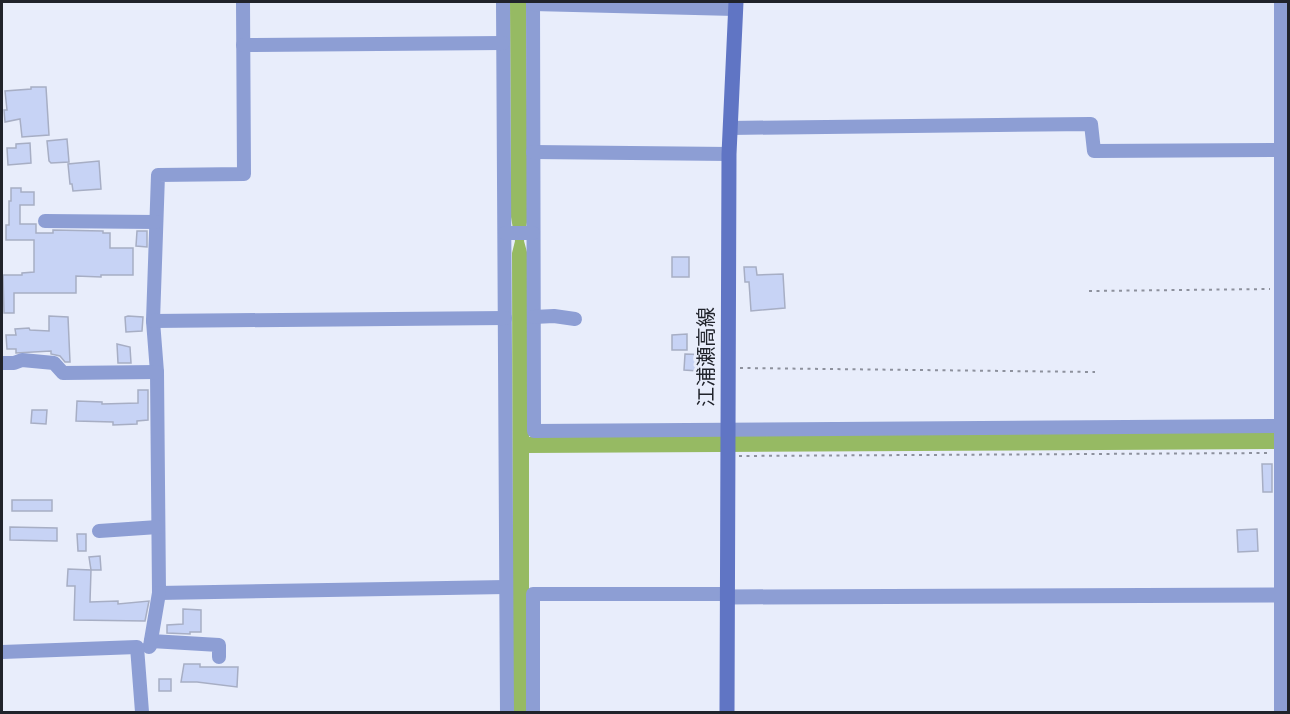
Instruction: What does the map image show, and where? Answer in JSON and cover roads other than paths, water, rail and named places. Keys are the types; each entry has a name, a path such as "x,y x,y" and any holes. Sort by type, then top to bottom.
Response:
{"main road":[{"name":"江浦瀬高線","path":"727,712 733,455 728,432 729,154 736,5"}],"street":[{"path":"2,652 150,646 159,593 157,372 153,321 158,175 244,174 243,2"},
{"path":"503,2 503,43 519,233 534,317 534,431 1284,428"},
{"path":"1281,2 1285,150 1281,289 1285,595 1281,712"},
{"path":"507,712 505,318 533,152 532,3 736,5"},
{"path":"243,45 503,43"},
{"path":"730,128 1091,124 1094,151 1285,150"},
{"path":"533,152 729,154"},
{"path":"45,220 156,222"},
{"path":"534,317 554,316 575,319"},
{"path":"153,321 505,318"},
{"path":"2,363 22,360 54,363 63,373 157,372"},
{"path":"99,531 158,527"},
{"path":"159,593 506,587"},
{"path":"534,712 533,594 1285,595"},
{"path":"151,641 219,645 219,657"},
{"path":"138,647 142,712"}]}
